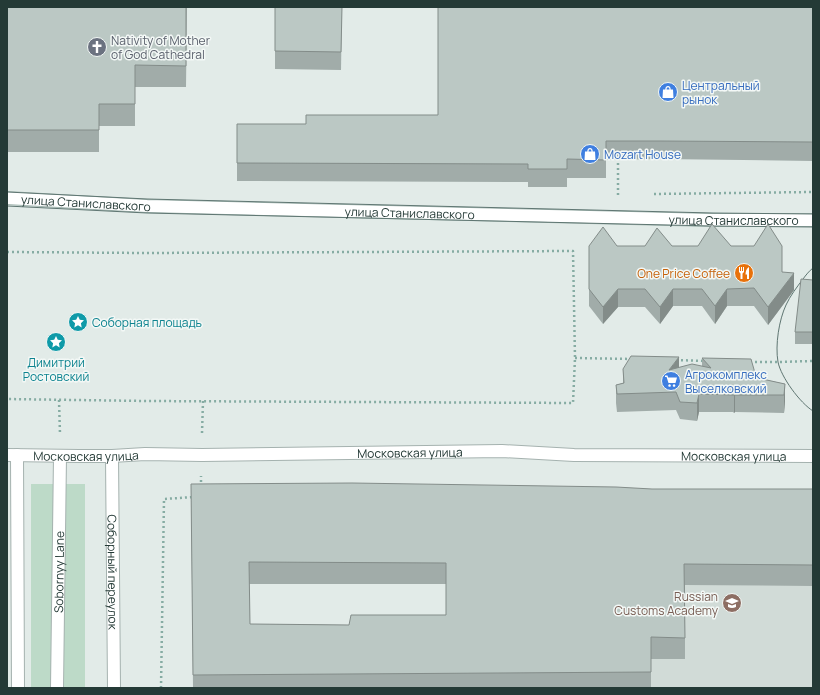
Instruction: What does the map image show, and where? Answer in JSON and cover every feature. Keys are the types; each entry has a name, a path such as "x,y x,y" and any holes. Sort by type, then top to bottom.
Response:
{"street":[{"name":"улица Станиславского","path":"7,198 147,206 712,220 813,220"},
{"name":"Московская улица","path":"12,455 112,456 145,454 202,455 502,451 574,455 813,456"},
{"path":"12,455 18,688"},
{"name":"Sobornyy Lane","path":"57,688 60,456"},
{"name":"Соборный переулок","path":"112,456 114,688"}],"path":[{"path":"618,156 618,195"},
{"path":"7,252 162,253 573,251 575,358 573,403 7,400"},
{"path":"575,358 638,359"},
{"path":"670,360 709,361"},
{"path":"749,362 813,361"},
{"path":"59,400 60,456"},
{"path":"201,490 203,401"},
{"path":"160,688 164,499 201,497"}],"shaded area":[{"name":"Russian Customs Academy","path":"813,510 813,688 651,688 651,585"}],"green space":[{"path":"31,484 85,484 85,688 31,688"}],"building":[{"name":"Nativity of Mother of God Cathedral","path":"7,7 186,7 186,66 135,65 135,104 99,104 99,130 7,130"},
{"path":"275,7 342,7 341,52 275,51"},
{"name":"Центральный рынок","path":"438,7 813,7 813,142 606,141 606,160 567,159 567,169 528,169 528,164 237,163 237,124 306,124 306,115 438,115"},
{"path":"712,224 731,246 754,246 768,224 782,246 782,272 794,273 768,307 754,288 727,289 715,306 702,289 673,289 660,307 645,289 618,289 603,307 589,289 589,246 603,227 617,246 645,246 657,228 672,246 698,246"},
{"path":"801,279 813,280 813,332 795,332"},
{"path":"631,356 679,357 669,370 692,364 711,368 702,358 751,359 755,373 753,377 785,384 784,395 699,394 697,403 680,402 676,392 617,394 616,385 624,383 623,369"},
{"path":"352,483 616,487 652,489 813,489 813,565 684,564 685,638 651,637 651,672 193,675 191,484","holes":["249,562 446,563 446,615 351,615 349,625 250,624"]}],"tram line":[{"path":"7,192 147,199 713,213 813,214"},
{"path":"7,206 147,213 813,227"},
{"path":"813,268 796,288 786,305 777,340 778,362 783,375 797,396 813,411"}],"place":[{"name":"Nativity of Mother of God Cathedral","path":"97,47"},
{"name":"Центральный рынок","path":"668,92"},
{"name":"Mozart House","path":"590,154"},
{"name":"One Price Coffee","path":"744,273"},
{"name":"Соборная площадь","path":"78,322"},
{"name":"Димитрий Ростовский","path":"56,342"},
{"name":"Агрокомплекс Выселковский","path":"671,381"},
{"name":"Russian Customs Academy","path":"732,603"}]}
